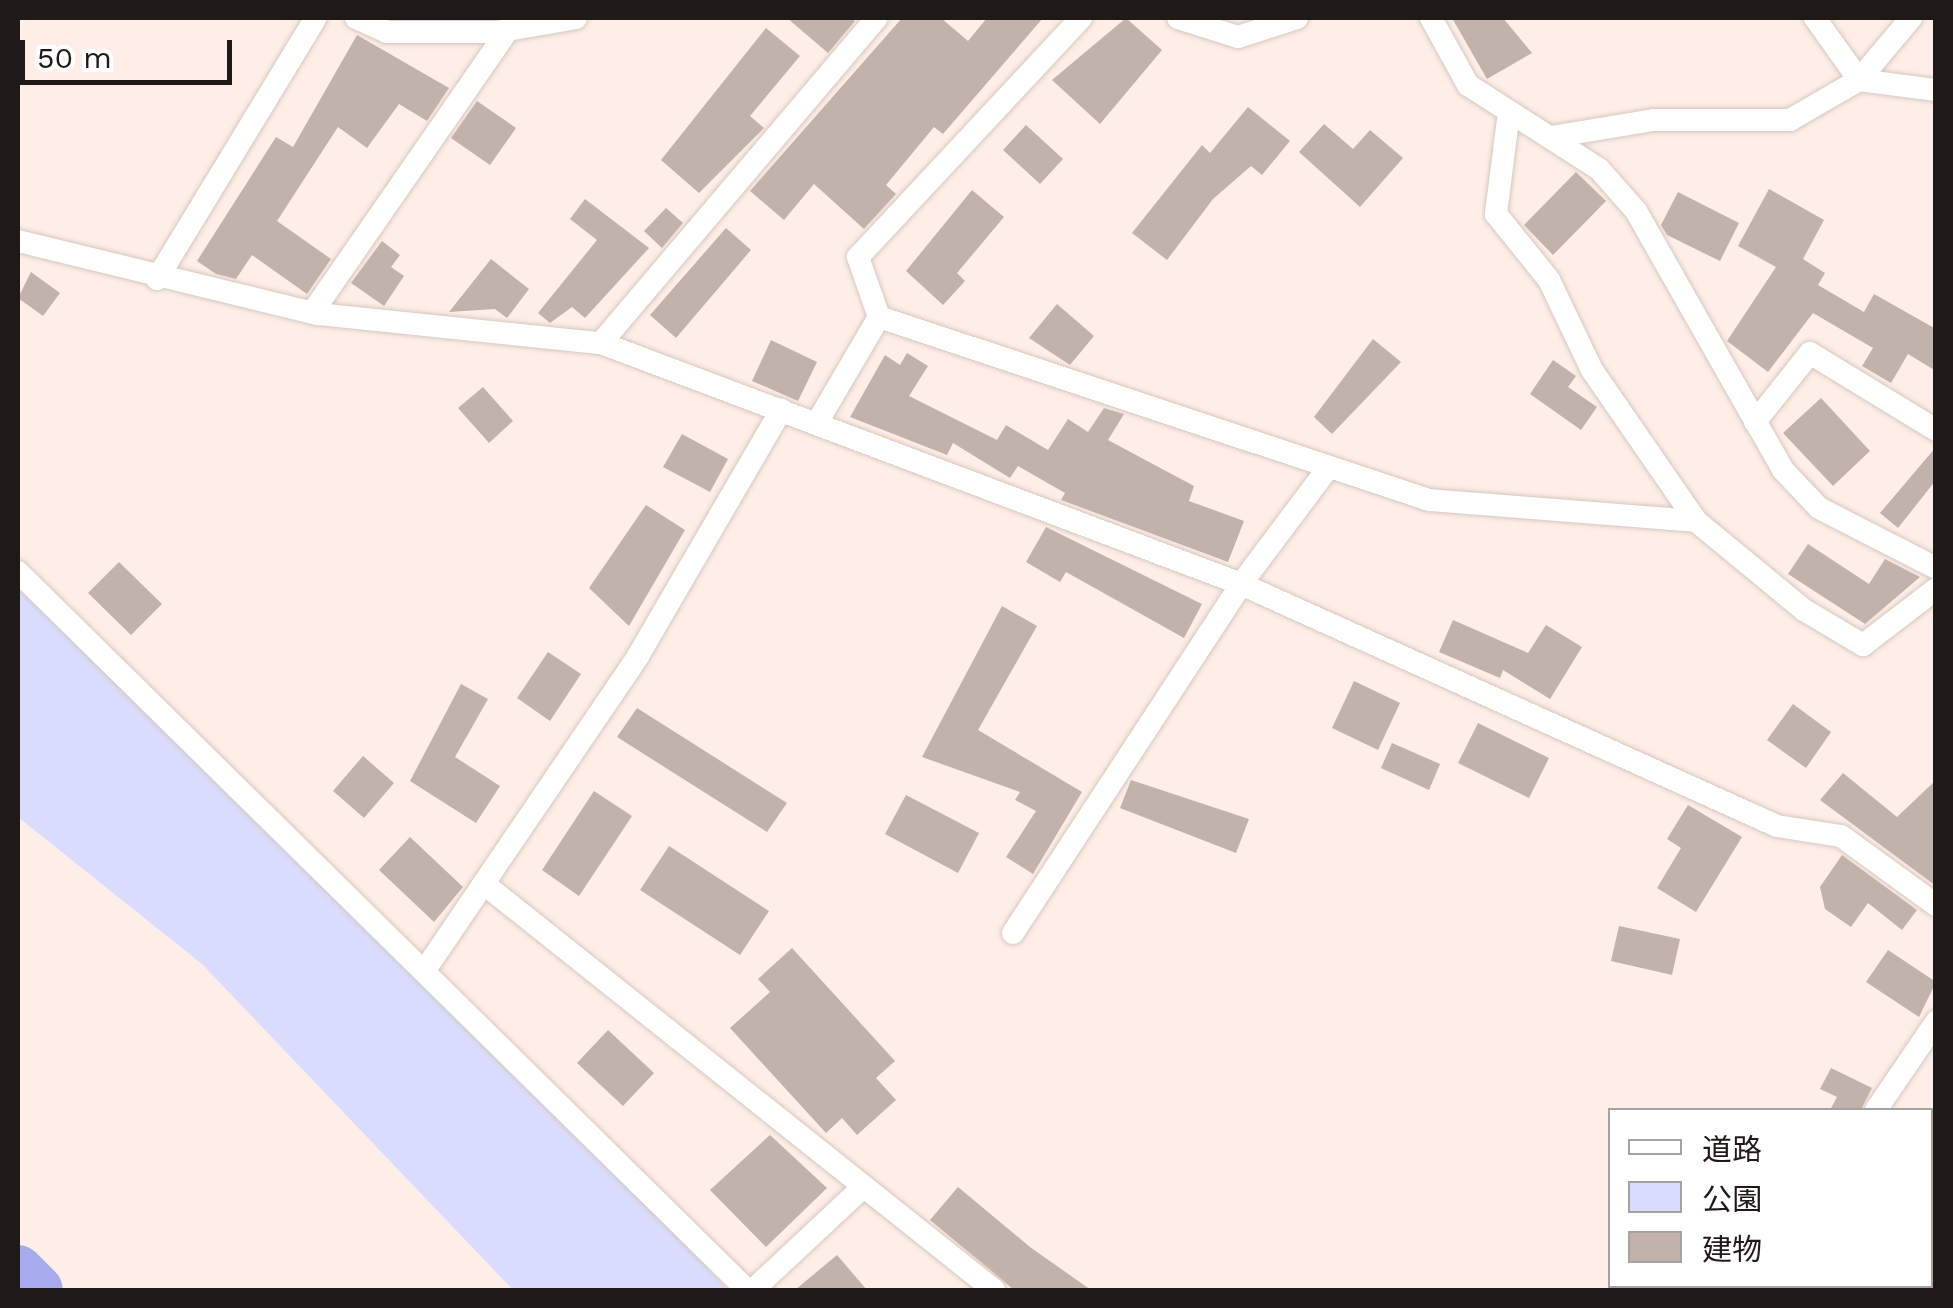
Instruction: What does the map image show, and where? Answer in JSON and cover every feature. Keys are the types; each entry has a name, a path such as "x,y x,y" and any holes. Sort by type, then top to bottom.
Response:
{"street":[{"path":"158,278 316,18"},
{"path":"356,18 387,32 507,31 576,18"},
{"path":"600,343 877,18"},
{"path":"818,421 878,318 858,257 1081,18"},
{"path":"1178,18 1238,37 1296,18"},
{"path":"1431,18 1468,84 1599,168 1636,211 1782,470 1820,508 1936,568"},
{"path":"1814,18 1860,80 1936,90"},
{"path":"1551,137 1654,120 1790,120 1860,80 1911,18"},
{"path":"312,312 507,31"},
{"path":"1509,112 1496,214 1549,280 1592,370 1696,521 1804,610 1863,645 1936,588"},
{"path":"18,241 158,278 312,312 600,343 818,421 1242,584 1777,826 1841,836 1936,906"},
{"path":"878,318 1429,500 1696,521"},
{"path":"1755,422 1810,353 1936,430"},
{"path":"427,967 488,887 781,410"},
{"path":"1013,933 1242,584 1328,468"},
{"path":"18,572 427,967 750,1290 861,1189"},
{"path":"488,887 861,1189 994,1290"},
{"path":"1877,1108 1936,1022"}],"green space":[{"path":"18,572 427,967 728,1290 513,1290 202,964 18,817"}],"building":[{"path":"787,18 850,18 855,21 828,53"},
{"path":"902,18 941,18 968,41 987,18 1043,18 943,134 934,127 886,185 896,194 864,229 814,184 784,220 750,191"},
{"path":"1126,18 1162,50 1100,124 1052,80"},
{"path":"1452,18 1503,18 1532,53 1487,79"},
{"path":"766,28 800,56 750,116 764,128 699,193 661,160"},
{"path":"357,35 449,88 427,121 399,104 367,148 338,127 277,221 331,259 307,294 252,255 236,279 216,274 197,261 276,137 293,147"},
{"path":"477,101 516,128 490,165 451,138"},
{"path":"1248,107 1290,141 1262,175 1251,166 1213,199 1167,260 1132,233 1202,145 1210,153"},
{"path":"1324,124 1353,149 1370,130 1403,158 1360,207 1299,152"},
{"path":"1026,125 1063,159 1040,184 1003,150"},
{"path":"1576,172 1606,201 1553,255 1524,225"},
{"path":"1769,189 1824,220 1803,259 1825,273 1818,285 1864,312 1874,294 1936,329 1936,371 1908,354 1891,383 1862,366 1873,348 1813,313 1768,372 1727,341 1776,267 1738,246"},
{"path":"972,190 1004,217 957,273 965,281 943,305 906,271"},
{"path":"1678,192 1739,223 1720,261 1667,235 1661,225"},
{"path":"585,199 649,248 585,318 572,307 550,323 538,313 597,240 570,219"},
{"path":"666,208 683,223 662,248 644,231"},
{"path":"726,228 751,250 676,338 650,315"},
{"path":"382,241 400,255 391,267 404,276 384,306 351,283"},
{"path":"491,259 529,289 507,318 495,309 449,312"},
{"path":"31,272 60,293 43,316 18,298"},
{"path":"1057,304 1094,336 1070,365 1029,338"},
{"path":"1373,339 1401,362 1332,434 1314,417"},
{"path":"771,340 817,362 798,401 752,381"},
{"path":"907,353 928,366 909,396 997,440 1006,425 1048,450 1068,419 1088,432 1104,408 1124,414 1108,440 1194,486 1189,501 1244,521 1228,562 1061,500 1065,493 1018,466 1010,478 953,443 947,455 850,417 885,355 900,365"},
{"path":"1553,360 1576,376 1568,387 1597,407 1581,430 1530,394"},
{"path":"483,387 513,421 489,443 458,408"},
{"path":"1821,398 1870,451 1833,486 1783,433"},
{"path":"682,434 728,459 710,492 663,467"},
{"path":"1936,447 1936,480 1898,528 1880,513"},
{"path":"646,505 685,530 629,626 589,588"},
{"path":"1046,527 1202,604 1184,638 1066,572 1060,582 1026,562"},
{"path":"1808,544 1869,584 1885,559 1920,577 1865,624 1788,574"},
{"path":"119,562 162,604 131,635 88,593"},
{"path":"1002,606 1037,626 978,730 1082,792 1033,874 1006,857 1036,811 1015,800 1020,792 922,757"},
{"path":"1453,620 1528,653 1546,625 1582,647 1550,699 1503,670 1500,678 1439,652"},
{"path":"548,652 581,674 550,721 517,698"},
{"path":"1354,681 1400,703 1378,750 1332,728"},
{"path":"461,684 488,699 455,757 500,786 476,823 410,781"},
{"path":"1793,704 1831,732 1806,768 1767,740"},
{"path":"637,708 787,803 767,832 617,737"},
{"path":"1478,723 1549,758 1529,798 1458,763"},
{"path":"1392,743 1440,764 1429,790 1381,768"},
{"path":"363,756 394,783 364,818 333,791"},
{"path":"1843,773 1897,817 1936,780 1936,886 1820,800"},
{"path":"1131,780 1249,819 1236,853 1120,808"},
{"path":"594,791 632,816 579,896 542,870"},
{"path":"906,795 979,833 958,873 885,834"},
{"path":"1688,805 1742,837 1696,912 1657,888 1681,848 1667,839"},
{"path":"410,837 463,887 434,922 379,870"},
{"path":"669,846 769,911 740,955 640,890"},
{"path":"1842,855 1917,910 1902,930 1868,903 1851,927 1825,909 1820,887"},
{"path":"1619,926 1680,939 1672,975 1611,961"},
{"path":"792,948 895,1061 876,1078 896,1100 857,1135 842,1118 826,1133 730,1028 770,992 758,979"},
{"path":"1888,950 1936,982 1919,1017 1866,982"},
{"path":"608,1030 654,1073 623,1106 577,1063"},
{"path":"1831,1068 1872,1088 1862,1108 1831,1108 1837,1097 1820,1089"},
{"path":"770,1135 827,1188 766,1247 710,1190"},
{"path":"958,1187 1030,1247 1091,1290 1014,1290 930,1220"},
{"path":"837,1255 867,1290 795,1290"}],"waterway":[{"path":"18,1270 38,1290"}]}
